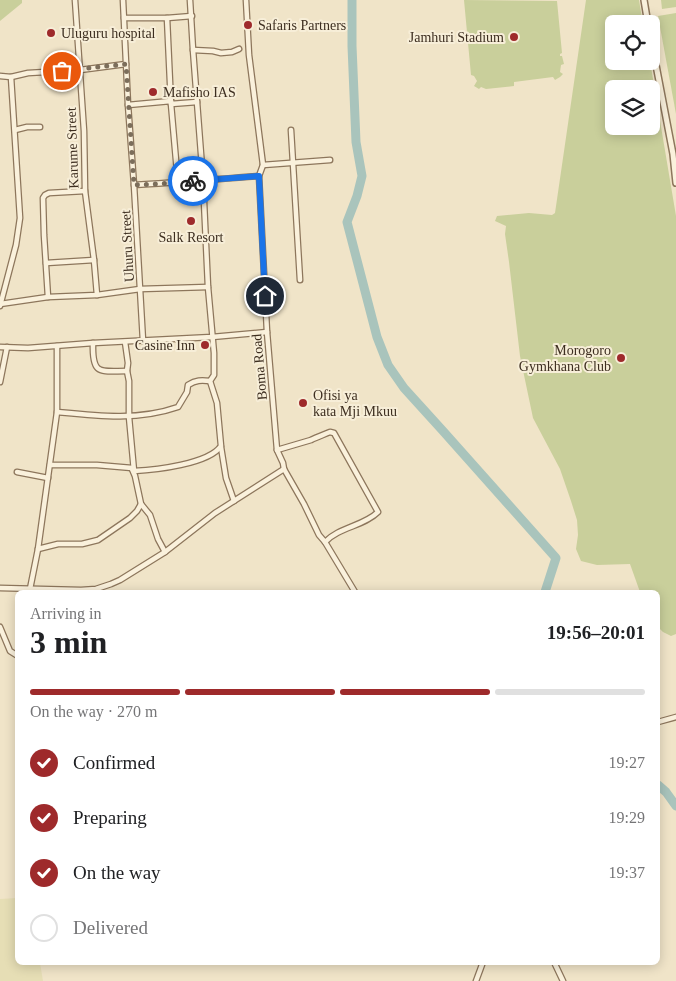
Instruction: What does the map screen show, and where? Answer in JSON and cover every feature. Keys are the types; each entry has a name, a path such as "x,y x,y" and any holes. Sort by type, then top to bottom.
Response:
{"street":[{"name":"Karume Street","path":"75,0 84,131 85,192 97,295"},
{"name":"Uhuru Street","path":"123,0 143,341"},
{"path":"190,0 204,180 208,287 214,353 214,375 210,381"},
{"name":"Boma Road","path":"246,0 250,55 263,165 259,176 267,332 277,450 284,469 319,534 326,542 354,590"},
{"path":"644,0 646,15"},
{"path":"124,18 192,16"},
{"path":"167,18 178,183"},
{"path":"193,50 221,53 239,49"},
{"path":"0,76 11,77 28,73 80,70 126,64"},
{"path":"657,70 673,154 676,184"},
{"path":"11,77 20,218 16,245 0,305 48,297 97,295 140,289 208,287"},
{"path":"128,105 197,102"},
{"path":"15,130 27,127 40,127"},
{"path":"291,130 300,280"},
{"path":"263,165 330,160"},
{"path":"134,185 259,176"},
{"path":"48,297 43,198 49,193 85,192"},
{"path":"46,264 94,260"},
{"path":"0,347 28,348 267,332"},
{"path":"125,342 128,363 129,417 133,469 141,504 150,516 165,552"},
{"path":"93,343 94,361 97,369 105,372 127,371"},
{"path":"32,590 57,412 57,346"},
{"path":"0,382 7,347"},
{"path":"57,412 129,417 150,414 178,407 187,392 188,385 198,380 210,381"},
{"path":"210,381 217,403 226,478 234,501"},
{"path":"277,450 323,436 330,432 334,433 378,509 378,512 372,518 331,536 326,542"},
{"path":"50,465 97,465 145,470 197,461 217,451 221,446"},
{"path":"210,455 223,460"},
{"path":"88,590 111,584 165,552 198,525 284,469"},
{"path":"17,472 48,478"},
{"path":"38,549 58,544 82,544 98,540 130,518 141,504"},
{"path":"0,588 21,590"},
{"path":"0,627 10,651 15,654"},
{"path":"660,721 676,717"},
{"path":"476,981 482,965"},
{"path":"556,965 564,981"}],"shaded area":[{"path":"15,898 15,965 40,965 43,981 0,981 0,899"}],"green space":[{"path":"0,0 22,0 22,3 0,21"},
{"name":"Jamhuri Stadium","path":"464,0 557,1 562,53 560,56 562,56 564,64 561,65 560,72 563,74 555,80 553,77 514,82 514,86 486,89 481,87 479,89 474,86 477,81 471,75"},
{"path":"586,0 639,0 642,15 605,15 605,70 652,70 653,80 605,80 605,135 660,135 660,121 676,216 676,634 671,636 660,629 660,590 639,590 630,564 597,565 581,561 576,549 578,535 577,520 571,501 560,469 533,418 520,356 505,234 506,226 495,221 497,216 529,213 552,215 555,213"},
{"path":"661,0 676,0 676,7 662,9"},
{"path":"676,13 676,114 660,27 660,16"}],"waterway":[{"path":"352,0 356,142 362,176 347,222 377,337 388,365 404,388 556,558 546,590"},
{"path":"660,787 676,806"}],"way so far":[{"path":"62,71 126,64 134,185 193,181"}],"place":[{"name":"Safaris Partners","path":"248,25"},
{"name":"Uluguru hospital","path":"51,33"},
{"name":"Jamhuri Stadium","path":"514,37"},
{"name":"Mafisho IAS","path":"153,92"},
{"name":"Salk Resort","path":"191,221"},
{"name":"Casine Inn","path":"205,345"},
{"name":"Morogoro Gymkhana Club","path":"621,358"},
{"name":"Ofisi ya kata Mji Mkuu","path":"303,403"}],"route":[{"path":"193,181 259,176 265,296"}]}
